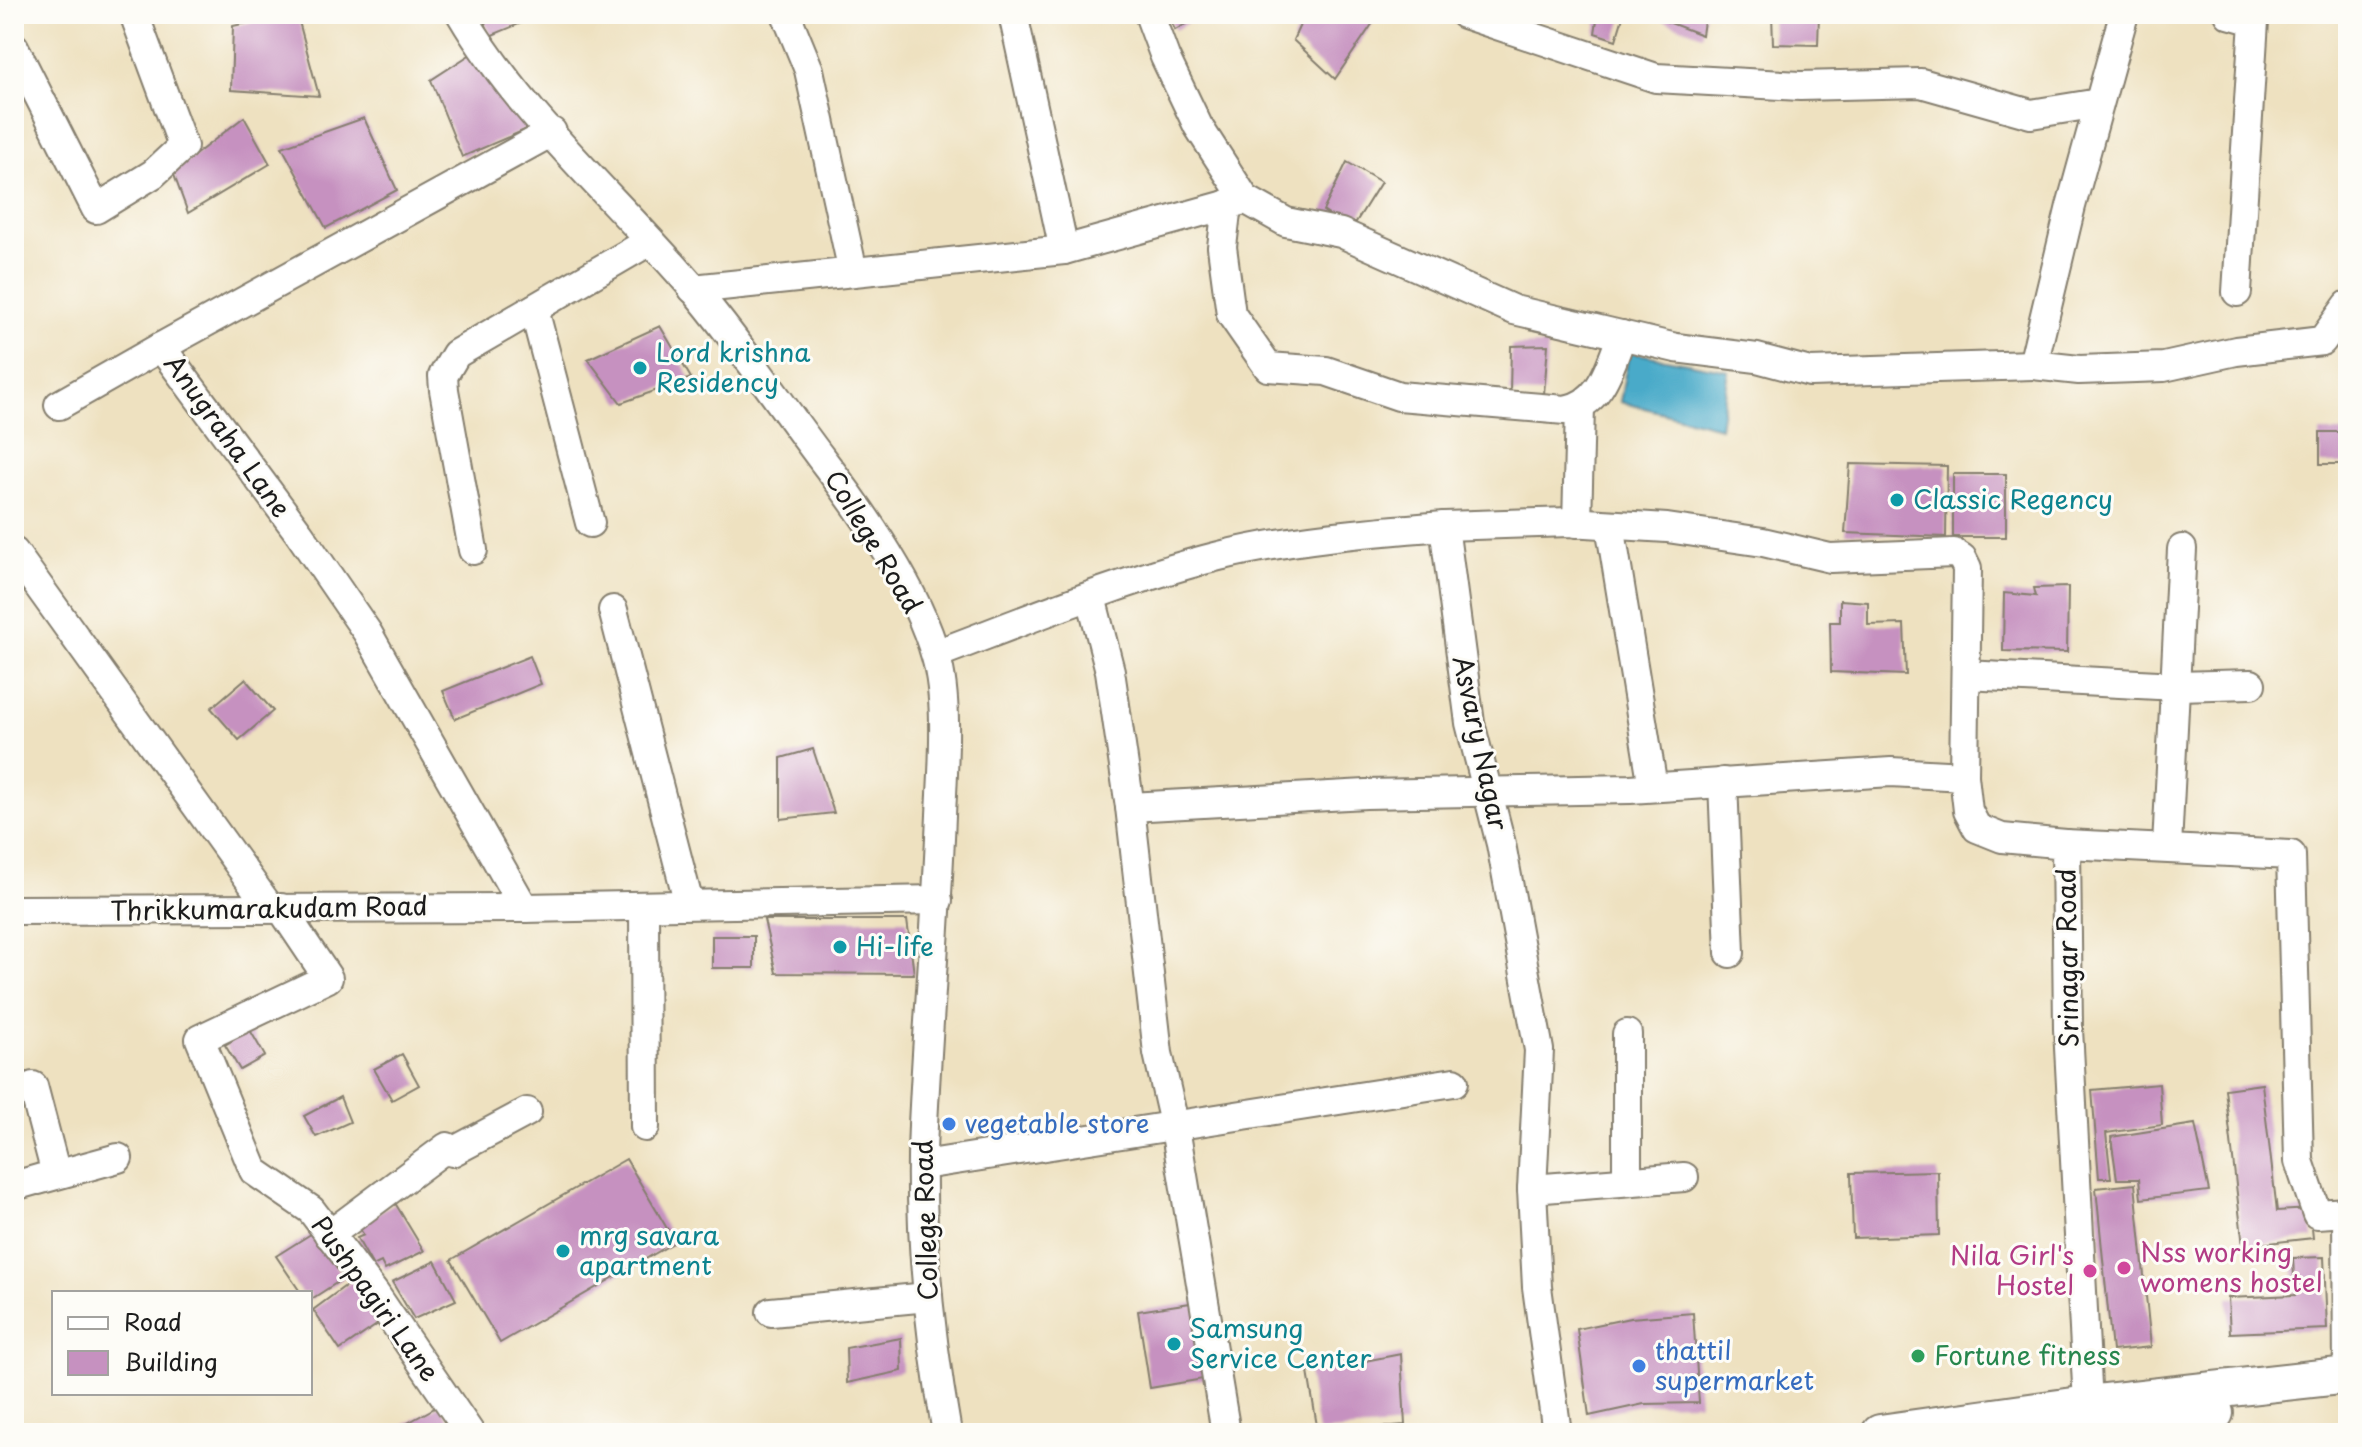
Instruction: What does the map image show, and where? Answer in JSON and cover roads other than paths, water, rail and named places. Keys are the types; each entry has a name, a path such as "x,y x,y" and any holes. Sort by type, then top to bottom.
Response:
{"main road":[{"path":"2087,1418 2348,1375"},
{"path":"1880,1433 2223,1412 2348,1398"}],"street":[{"path":"14,47 96,209 153,174 183,146 134,14"},
{"name":"College Road","path":"461,14 481,48 693,289 851,497 902,581 936,654 941,678 943,782 923,1165 930,1335 947,1433"},
{"path":"786,14 809,70 853,272"},
{"path":"1013,14 1064,250"},
{"path":"1149,14 1165,57 1236,202 1222,247 1231,314 1268,367 1326,371 1411,398 1502,406 1580,407 1600,389 1622,335"},
{"path":"1464,14 1656,78 1800,86 1921,83 2031,114 2099,103"},
{"path":"2033,365 2124,14"},
{"path":"2229,14 2254,21 2237,292"},
{"name":"Anugraha Lane","path":"524,908 367,632 299,533 161,347 552,132"},
{"path":"693,289 1064,250 1236,202 1286,222 1341,233 1514,310 1676,348 1757,358 1810,372 2033,365 2079,370 2164,367 2236,351 2322,341 2348,305"},
{"path":"473,550 443,376 456,354 650,241"},
{"path":"534,309 590,523"},
{"path":"59,405 161,347"},
{"path":"1577,523 1580,407"},
{"path":"936,654 1091,597 1230,554 1335,533 1444,526 1577,523 1667,528 1763,542 1830,558 1954,553 1962,558 1967,568 1964,776 1891,772 1653,787 1366,794 1130,807"},
{"path":"1610,525 1653,787"},
{"name":"Asvary Nagar","path":"1444,526 1470,723 1489,793 1539,1050 1532,1189 1537,1287 1557,1433"},
{"path":"2167,847 2182,549"},
{"path":"14,552 275,908"},
{"path":"1091,597 1110,671 1130,807 1158,1053 1175,1128 1226,1433"},
{"path":"613,610 689,904"},
{"path":"1966,675 2177,686 2251,684"},
{"name":"Srinagar Road","path":"1964,776 1968,811 1977,828 2002,838 2066,844 2068,1029 2087,1418"},
{"path":"1723,782 1730,953"},
{"path":"2066,844 2291,855 2299,1161 2317,1214 2347,1212 2348,1375"},
{"name":"Thrikkumarakudam Road","path":"14,910 524,908 938,900"},
{"path":"644,906 645,1127"},
{"name":"Pushpagiri Lane","path":"275,908 328,978 200,1039 254,1171 311,1210 470,1433"},
{"path":"1627,1034 1627,1180"},
{"path":"923,1165 1118,1132 1175,1128 1454,1082"},
{"path":"14,1186 56,1174 33,1086"},
{"path":"329,1235 447,1147 452,1152 527,1112"},
{"path":"14,1186 118,1158"},
{"path":"1532,1189 1684,1177"},
{"path":"771,1312 928,1297"}],"water":[{"path":"1629,352 1729,371 1720,427 1620,402"}],"place":[{"name":"Lord krishna Residency","path":"640,368"},
{"name":"Classic Regency","path":"1897,500"},
{"name":"Hi-life","path":"840,947"},
{"name":"vegetable store","path":"949,1124"},
{"name":"mrg savara apartment","path":"563,1251"},
{"name":"Nss working womens hostel","path":"2124,1268"},
{"name":"Nila Girl's Hostel","path":"2090,1271"},
{"name":"Samsung Service Center","path":"1174,1344"},
{"name":"Fortune fitness","path":"1918,1356"},
{"name":"thattil supermarket","path":"1639,1366"}]}
